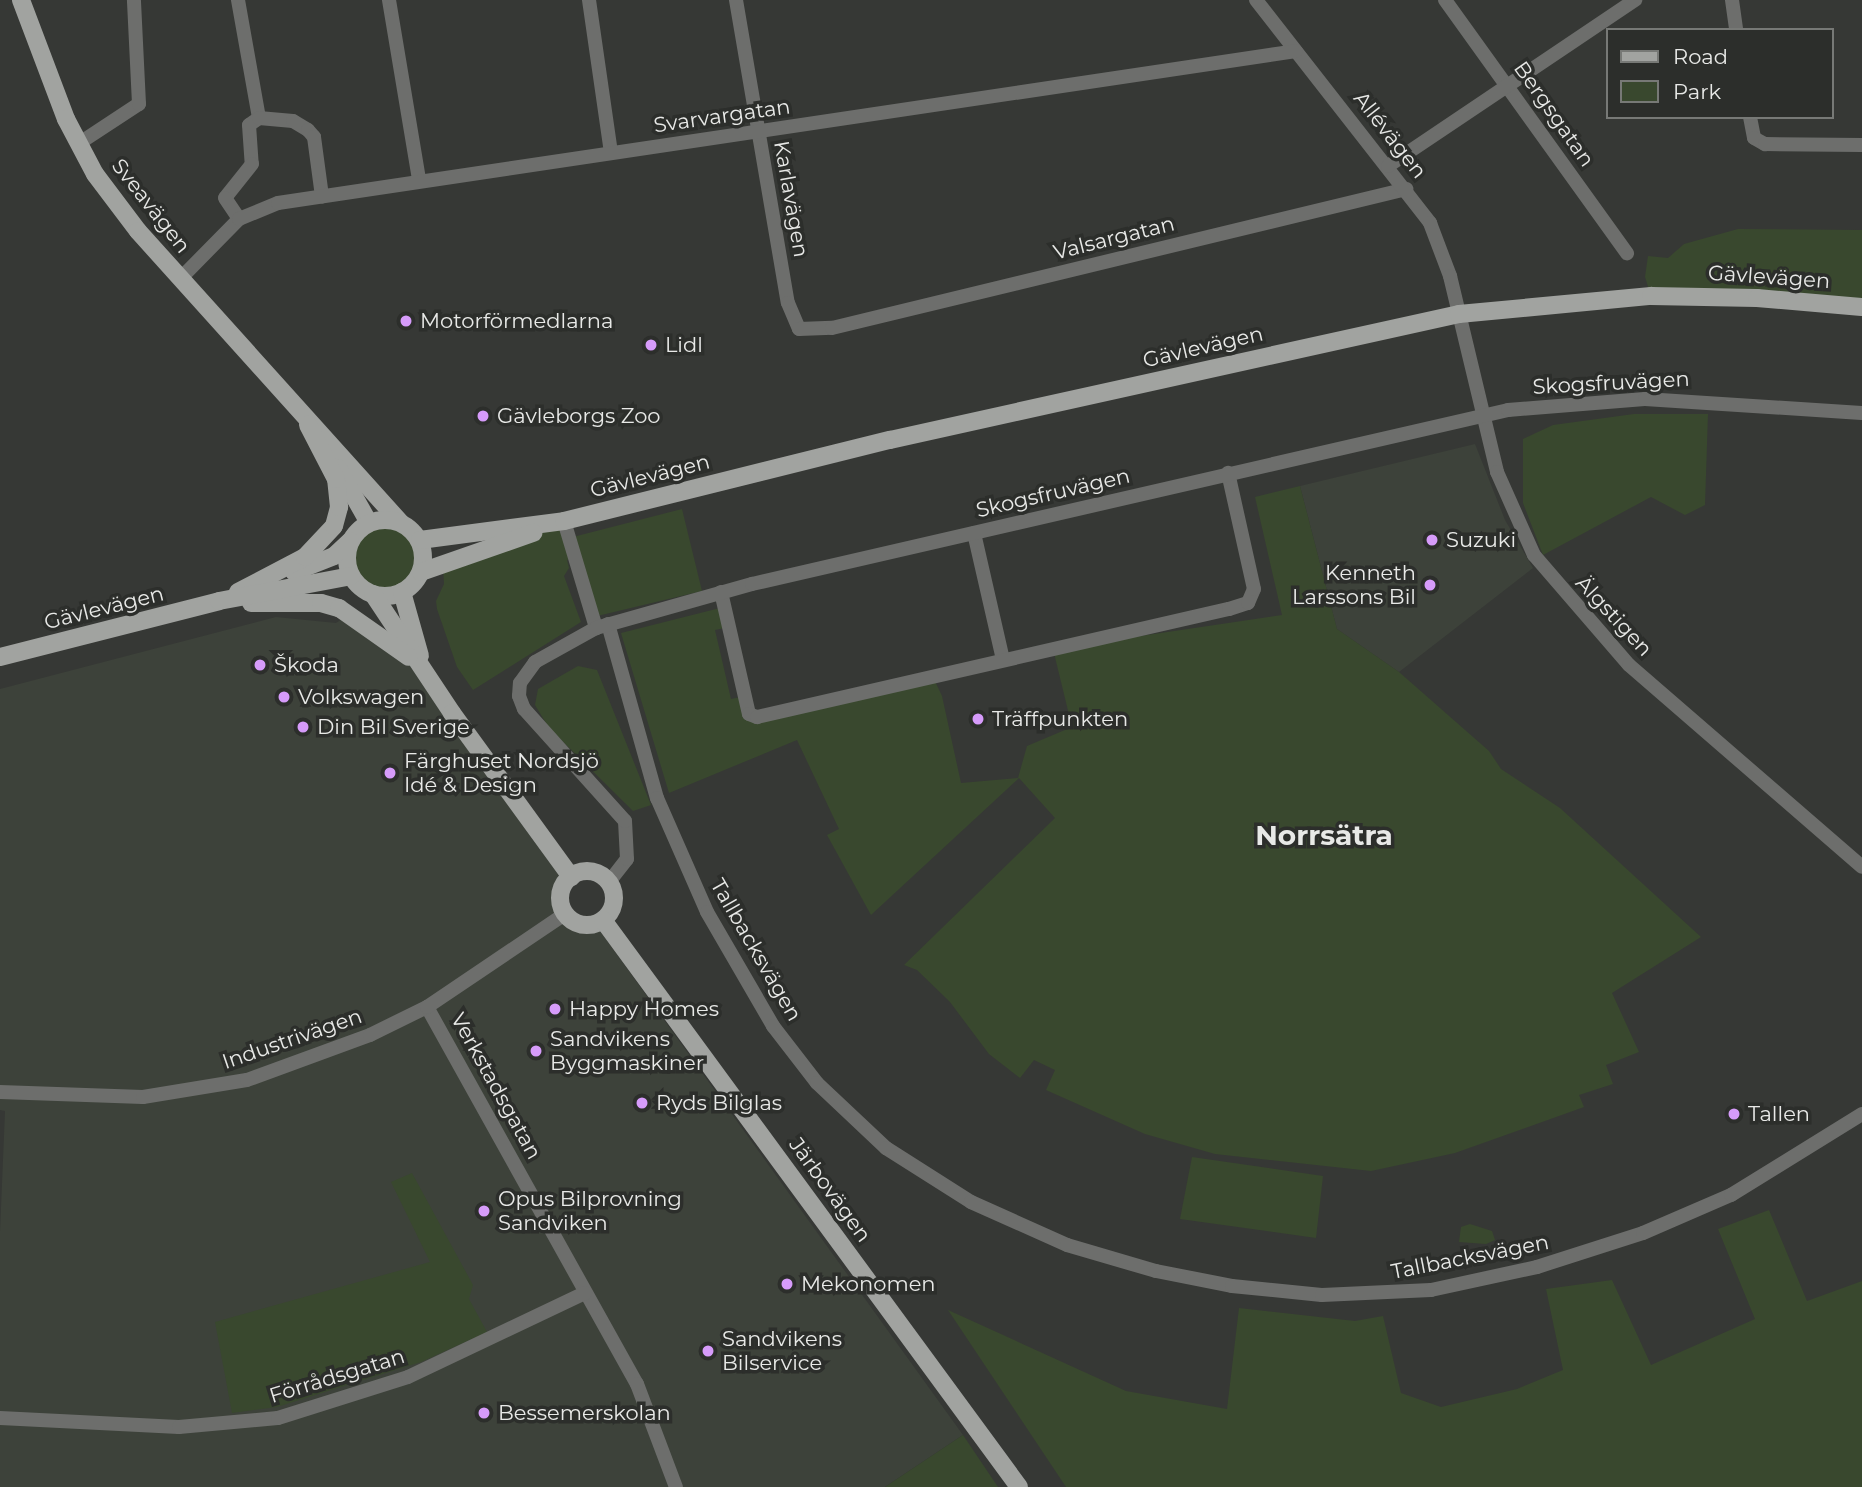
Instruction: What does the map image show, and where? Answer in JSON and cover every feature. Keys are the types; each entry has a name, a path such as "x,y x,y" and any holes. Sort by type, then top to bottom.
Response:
{"main road":[{"name":"Sveavägen","path":"21,0 44,68 78,144 138,231 299,406 400,522"},
{"name":"Gävlevägen","path":"402,592 421,572 564,521 890,440 1459,314 1651,296 1756,298 1862,307"},
{"name":"Sveavägen","path":"299,406 369,523"},
{"path":"219,601 305,557 334,526 339,508 335,479 299,406"},
{"name":"Gävlevägen","path":"420,540 564,521"},
{"path":"369,523 400,522 420,540 421,572"},
{"name":"Gävlevägen","path":"219,601 334,556 369,523"},
{"path":"351,541 347,556 351,576 373,594 571,877"},
{"name":"Gävlevägen","path":"0,657 219,601 351,576"},
{"path":"373,594 402,592 424,669"},
{"path":"219,601 321,603 339,608 361,619 424,669"},
{"path":"590,871 609,882 614,902 603,920 581,924 565,915 561,895 571,877 590,871"},
{"name":"Järbovägen","path":"603,920 1019,1487"}],"street":[{"path":"78,144 139,104 134,0"},
{"path":"238,0 259,117"},
{"path":"389,0 419,180"},
{"path":"589,0 611,152"},
{"name":"Karlavägen","path":"736,0 757,133 793,320 807,331 832,328"},
{"name":"Allévägen","path":"1256,0 1406,189 1443,253 1459,314"},
{"name":"Bergsgatan","path":"1445,0 1627,253"},
{"path":"1388,166 1506,83 1635,0"},
{"path":"1732,0 1736,28"},
{"name":"Svarvargatan","path":"180,279 239,219 278,203 1296,51"},
{"path":"239,219 225,198 252,164 249,125 259,117 293,121 314,137 322,195"},
{"path":"1750,119 1754,138 1765,144 1862,145"},
{"name":"Valsargatan","path":"832,328 1406,189"},
{"name":"Älgstigen","path":"1459,314 1484,415 1516,523 1550,578 1629,665 1862,867"},
{"name":"Skogsfruvägen","path":"609,882 627,859 625,821 524,709 519,696 520,683 535,662 602,626 721,592 1484,415 1579,402 1645,399 1862,413"},
{"path":"721,592 749,714 757,717 1248,603 1255,589 1228,473"},
{"name":"Tallbacksvägen","path":"564,521 602,626 657,798 707,912 773,1026 817,1083 886,1148 971,1202 1067,1245 1156,1271 1232,1286 1321,1295 1431,1290 1537,1267 1643,1233 1731,1195 1862,1114"},
{"path":"974,533 1003,660"},
{"name":"Industrivägen","path":"0,1092 94,1098 200,1090 247,1080 320,1055 427,1007 565,915"},
{"name":"Verkstadsgatan","path":"427,1007 637,1384 676,1487"},
{"name":"Förrådsgatan","path":"0,1418 179,1427 278,1418 443,1363 585,1293"}],"shaded area":[{"path":"1475,444 1505,520 1533,568 1399,672 1337,629 1300,486"},
{"path":"276,617 336,623 342,619 424,669 565,882 562,908 574,921 595,924 963,1435 885,1487 0,1487 0,1232 5,1111 0,1110 0,689"}],"green space":[{"path":"1738,229 1862,230 1862,307 1651,296 1645,277 1648,256 1668,258 1684,244"},
{"path":"1634,414 1708,414 1705,505 1685,515 1651,497 1543,555 1523,503 1523,439 1553,425"},
{"path":"1300,486 1337,629 1399,672 1489,751 1501,769 1560,808 1701,937 1612,993 1639,1052 1606,1065 1613,1084 1579,1095 1584,1107 1455,1153 1371,1171 1215,1154 1145,1134 1046,1090 1055,1070 1034,1060 1020,1078 989,1054 950,1002 917,970 904,965 1055,818 1019,778 871,915 827,835 839,829 797,740 669,793 621,633 724,607 729,627 715,630 731,699 745,696 749,714 933,677 942,696 961,783 1018,778 1027,746 1072,727 1053,649 1282,615 1255,497"},
{"path":"682,509 702,591 593,617 574,558 567,560 569,568 564,576 581,622 473,690 457,667 437,609 436,601 444,584 443,568 564,521 569,538"},
{"path":"385,520 400,523 412,531 420,543 423,558 420,573 412,585 400,593 385,596 370,593 358,585 350,573 347,558 350,543 358,531 370,523"},
{"path":"578,666 597,670 651,805 633,811 549,728 535,705 538,689"},
{"path":"1192,1157 1323,1176 1316,1238 1180,1219"},
{"path":"412,1173 473,1285 469,1299 487,1332 421,1362 277,1407 232,1413 215,1322 430,1262 391,1182"},
{"path":"1769,1210 1807,1301 1862,1281 1862,1487 1066,1487 948,1310 1126,1391 1227,1409 1239,1308 1355,1321 1383,1316 1401,1393 1441,1407 1517,1389 1563,1370 1546,1289 1612,1280 1651,1365 1755,1319 1718,1229"},
{"path":"1470,1224 1492,1231 1495,1240 1486,1244 1459,1242 1461,1227"},
{"path":"963,1435 998,1487 885,1487"}],"place":[{"name":"Motorförmedlarna","path":"406,321"},
{"name":"Lidl","path":"651,345"},
{"name":"Gävleborgs Zoo","path":"483,416"},
{"name":"Suzuki","path":"1432,540"},
{"name":"Kenneth Larssons Bil","path":"1430,585"},
{"name":"Škoda","path":"260,665"},
{"name":"Volkswagen","path":"284,697"},
{"name":"Träffpunkten","path":"978,719"},
{"name":"Din Bil Sverige","path":"303,727"},
{"name":"Färghuset Nordsjö Idé & Design","path":"390,773"},
{"name":"Happy Homes","path":"555,1009"},
{"name":"Sandvikens Byggmaskiner","path":"536,1051"},
{"name":"Ryds Bilglas","path":"642,1103"},
{"name":"Tallen","path":"1734,1114"},
{"name":"Opus Bilprovning Sandviken","path":"484,1211"},
{"name":"Mekonomen","path":"787,1284"},
{"name":"Sandvikens Bilservice","path":"708,1351"},
{"name":"Bessemerskolan","path":"484,1413"}],"district":[{"name":"Norrsätra","path":"1324,835"}]}
